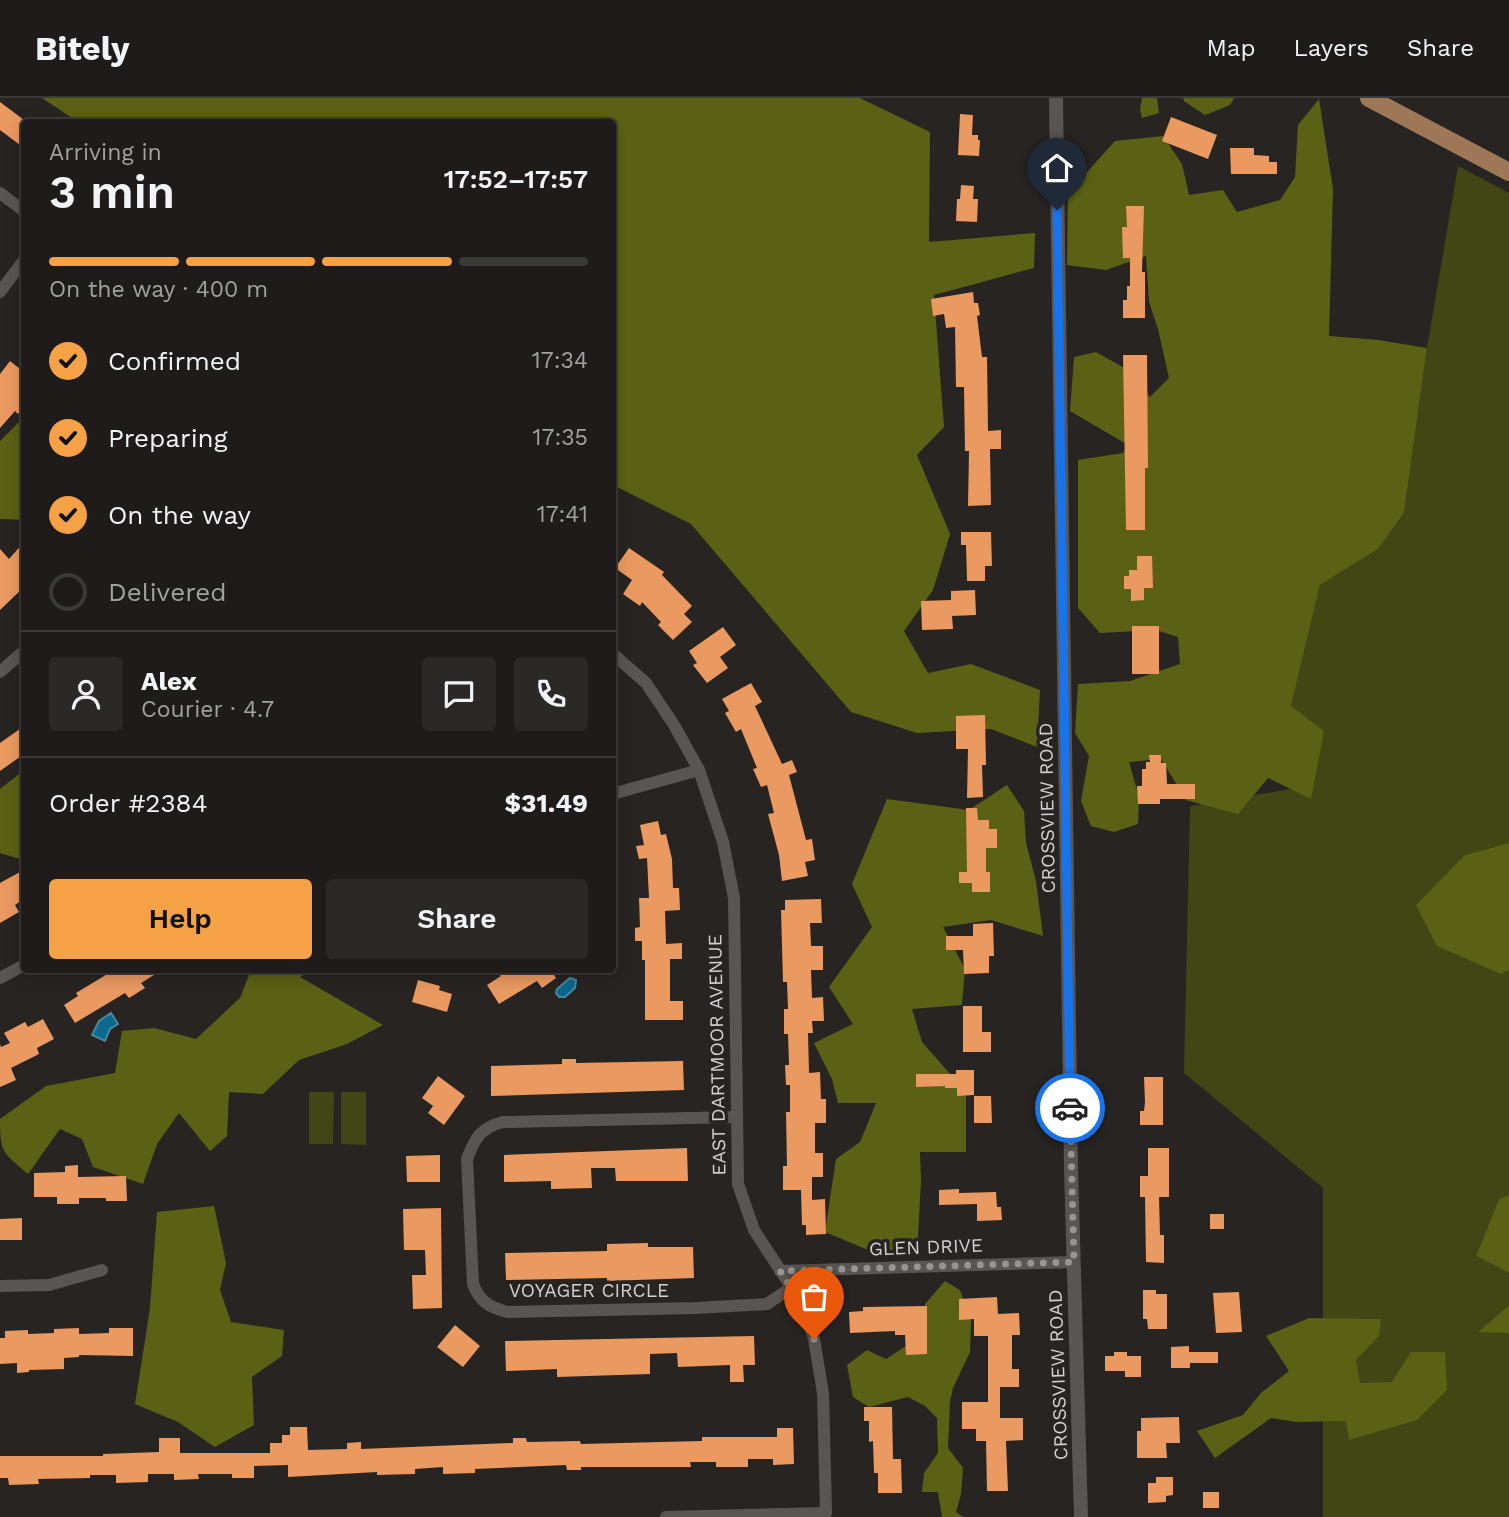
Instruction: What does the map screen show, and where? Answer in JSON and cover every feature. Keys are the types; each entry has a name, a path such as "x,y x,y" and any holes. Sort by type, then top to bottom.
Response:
{"main road":[{"path":"1370,98 1509,172"}],"street":[{"name":"CROSSVIEW ROAD","path":"1056,98 1074,1262 1081,1517"},
{"path":"0,193 21,209"},
{"path":"0,292 21,264"},
{"path":"0,672 21,654"},
{"name":"EAST DARTMOOR AVENUE","path":"616,657 646,683 674,725 699,770 723,842 733,898 738,1184 754,1230 803,1305 814,1339 824,1393 825,1513 666,1517"},
{"path":"616,793 699,770"},
{"path":"0,978 21,967"},
{"name":"VOYAGER CIRCLE","path":"737,1117 503,1122 487,1126 475,1140 467,1159 472,1284 478,1298 491,1308 507,1312 767,1304 792,1287"},
{"name":"GLEN DRIVE","path":"780,1271 1074,1262"},
{"path":"0,1286 49,1285 102,1270"}],"green space":[{"path":"42,98 860,98 930,132 929,242 1035,233 1034,268 934,295 944,427 917,455 950,534 933,590 904,631 928,673 971,664 1040,690 1037,747 991,729 917,733 851,712 691,524 616,486 616,119 74,119"},
{"path":"1142,98 1157,98 1159,113 1142,118"},
{"path":"1183,98 1234,98 1230,105 1205,115"},
{"path":"1319,99 1333,189 1329,336 1427,348 1404,513 1378,549 1320,585 1291,706 1324,731 1311,799 1268,778 1238,814 1186,800 1161,759 1129,762 1139,797 1138,824 1114,832 1091,826 1081,801 1089,756 1075,733 1078,684 1130,681 1180,664 1178,637 1156,630 1100,633 1078,608 1078,460 1123,453 1128,445 1070,411 1074,357 1096,352 1128,370 1150,397 1169,378 1149,302 1146,256 1106,270 1067,265 1068,182 1087,172 1115,141 1163,136 1182,164 1189,195 1223,190 1237,212 1280,200 1295,177 1298,125"},
{"path":"1458,166 1509,193 1509,843 1465,855 1501,974 1509,970 1509,1195 1499,1199 1476,1256 1509,1273 1509,1305 1479,1331 1509,1333 1509,1517 1323,1517 1323,1188 1184,1073 1190,806 1291,789 1311,799 1291,706 1320,585 1378,549 1404,513 1427,348"},
{"path":"21,420 21,520 0,519 0,441"},
{"path":"21,772 21,859 0,853 0,789"},
{"path":"1007,785 1024,811 1026,843 1036,881 1043,936 991,920 943,927 965,969 962,1005 912,1009 922,1042 966,1092 966,1152 920,1152 917,1254 873,1252 825,1232 836,1159 860,1142 876,1103 838,1103 832,1079 814,1043 853,1024 829,987 872,927 852,884 887,799 969,810"},
{"path":"1509,843 1509,970 1501,974 1437,946 1416,905 1465,855"},
{"path":"250,973 307,973 300,977 383,1025 347,1044 299,1060 263,1094 229,1092 227,1136 210,1151 179,1113 157,1144 143,1184 93,1167 82,1139 60,1129 28,1174 8,1156 2,1146 0,1119 46,1086 115,1073 122,1031 154,1028 196,1039 240,998"},
{"path":"309,1092 334,1092 333,1144 309,1144"},
{"path":"341,1092 366,1092 366,1145 341,1144"},
{"path":"1509,1195 1509,1273 1476,1256 1499,1199"},
{"path":"214,1206 226,1263 220,1290 231,1322 284,1330 282,1356 252,1377 254,1425 215,1447 178,1422 135,1404 150,1308 157,1212"},
{"path":"945,1281 960,1290 971,1320 970,1352 953,1388 950,1401 948,1448 963,1468 961,1494 956,1512 963,1517 942,1517 938,1492 922,1492 924,1473 938,1453 937,1418 925,1406 908,1397 869,1407 853,1397 847,1365 867,1350 886,1359 909,1344 926,1355 925,1304"},
{"path":"1509,1305 1509,1333 1478,1332"},
{"path":"1309,1318 1381,1319 1379,1336 1356,1360 1360,1383 1392,1382 1411,1352 1445,1352 1447,1390 1417,1420 1349,1440 1346,1421 1296,1422 1271,1418 1215,1458 1197,1431 1243,1415 1261,1393 1289,1371 1266,1336"}],"water":[{"path":"570,978 576,980 575,988 565,997 559,997 557,989"},
{"path":"111,1013 118,1024 110,1029 105,1041 92,1035 99,1021"}],"building":[{"path":"0,102 23,119 21,146 0,130"},
{"path":"960,114 973,115 972,135 978,135 980,140 979,156 958,155"},
{"path":"1171,117 1217,135 1208,159 1162,141"},
{"path":"1230,148 1254,148 1254,155 1269,156 1269,162 1277,162 1277,174 1231,174"},
{"path":"961,185 974,186 973,199 978,199 977,222 956,221"},
{"path":"1126,206 1144,206 1142,272 1145,272 1145,318 1123,318 1123,300 1127,300 1127,286 1130,286 1130,258 1123,258 1122,227 1127,227"},
{"path":"973,292 974,303 978,303 980,315 977,316 982,357 987,357 988,431 1001,430 1001,449 990,449 991,505 968,506 969,451 965,451 964,387 956,387 955,327 946,328 944,314 933,316 931,299"},
{"path":"1123,355 1147,355 1148,468 1145,468 1145,530 1126,530"},
{"path":"10,361 21,370 21,410 18,414 15,411 0,428 0,374"},
{"path":"961,532 991,532 992,566 985,566 985,581 967,581 966,545 961,545"},
{"path":"21,545 21,590 0,610 0,549 9,559"},
{"path":"629,548 664,572 662,575 692,606 684,614 692,622 673,640 658,625 661,622 642,602 640,606 623,594 632,580 616,567"},
{"path":"1137,556 1152,556 1153,588 1144,588 1144,600 1131,601 1131,589 1124,589 1124,576 1129,576 1129,570 1137,570"},
{"path":"975,590 976,615 952,616 953,629 922,630 921,601 951,600 951,591"},
{"path":"1132,626 1159,626 1159,674 1132,674"},
{"path":"723,627 736,645 720,657 728,668 707,683 693,665 697,663 689,651"},
{"path":"751,683 762,702 755,706 782,764 792,760 797,772 789,775 806,840 812,839 815,860 805,862 808,876 782,881 779,855 768,814 774,813 767,785 761,787 753,769 757,768 741,729 736,732 725,713 729,711 722,699"},
{"path":"985,715 986,765 982,765 983,797 967,798 968,749 956,749 956,716"},
{"path":"21,728 21,756 0,771 0,743"},
{"path":"1149,755 1161,755 1161,763 1166,763 1167,784 1195,784 1195,799 1160,799 1160,804 1138,804 1137,786 1142,786 1142,769 1146,769 1146,762 1150,762"},
{"path":"966,808 977,808 978,820 989,820 989,829 997,829 997,848 986,848 986,872 990,872 990,892 972,892 972,883 959,883 959,872 967,872"},
{"path":"658,821 661,835 666,834 672,859 673,888 679,888 680,910 665,911 666,944 682,943 682,959 670,959 670,1001 683,1001 683,1020 645,1020 645,960 642,960 642,941 635,941 635,928 640,927 639,898 649,898 647,858 639,859 636,846 644,845 640,825"},
{"path":"20,872 21,874 21,901 15,905 19,912 0,923 0,883"},
{"path":"821,899 822,923 810,923 811,946 823,946 823,970 811,970 812,998 823,997 824,1021 812,1021 813,1033 808,1033 809,1073 820,1072 821,1099 826,1099 826,1123 815,1123 815,1153 823,1153 823,1177 812,1177 812,1200 825,1199 826,1234 806,1235 806,1225 802,1225 801,1190 783,1190 783,1166 787,1166 786,1112 790,1112 790,1085 786,1085 785,1065 789,1065 788,1034 784,1034 784,1009 788,1009 787,982 783,982 781,910 785,910 785,900"},
{"path":"993,923 994,956 989,956 989,973 964,974 963,950 946,950 946,936 973,936 973,924"},
{"path":"109,973 157,973 141,983 145,988 129,998 125,993 75,1023 64,1005 78,996 76,993"},
{"path":"553,973 556,978 542,988 537,981 499,1004 487,985 501,976 499,974"},
{"path":"418,980 440,986 439,990 452,994 447,1012 412,1002"},
{"path":"963,1006 982,1006 982,1032 991,1032 991,1052 963,1052"},
{"path":"43,1019 54,1039 37,1048 39,1054 11,1068 16,1080 0,1087 0,1044 1,1047 10,1043 4,1033 25,1022 28,1027"},
{"path":"562,1059 576,1059 576,1063 683,1061 684,1090 491,1096 491,1066 562,1064"},
{"path":"956,1070 974,1070 974,1095 957,1096 957,1088 945,1086 916,1087 916,1074 956,1074"},
{"path":"438,1076 465,1096 444,1125 428,1113 433,1106 422,1098"},
{"path":"1144,1077 1163,1077 1163,1125 1140,1125 1140,1111 1144,1111 1145,1102"},
{"path":"974,1096 991,1096 992,1123 974,1123"},
{"path":"687,1148 688,1181 616,1181 615,1168 591,1168 592,1188 551,1189 551,1181 504,1182 504,1155"},
{"path":"1148,1148 1169,1148 1169,1197 1159,1197 1160,1235 1164,1235 1164,1263 1146,1262 1145,1197 1140,1197 1140,1176 1148,1176"},
{"path":"440,1155 440,1182 407,1182 406,1156"},
{"path":"78,1165 78,1177 126,1176 127,1201 79,1198 79,1204 57,1204 57,1197 34,1197 34,1173 65,1172 65,1166"},
{"path":"959,1189 959,1193 996,1192 997,1207 1001,1207 1002,1220 977,1221 977,1204 939,1205 939,1190"},
{"path":"441,1208 442,1308 413,1309 412,1275 426,1275 425,1250 404,1250 403,1209"},
{"path":"1210,1214 1224,1214 1224,1229 1210,1229"},
{"path":"22,1218 22,1240 0,1240 0,1219"},
{"path":"648,1243 648,1247 693,1247 694,1278 506,1280 505,1253 607,1251 607,1244"},
{"path":"1143,1290 1156,1290 1156,1294 1167,1294 1167,1329 1148,1329 1147,1319 1143,1319"},
{"path":"1239,1292 1242,1332 1216,1333 1213,1293"},
{"path":"997,1297 998,1314 1019,1313 1020,1335 1012,1335 1012,1369 1019,1369 1019,1387 1000,1387 1000,1418 1023,1418 1023,1440 1006,1441 1008,1491 987,1491 986,1441 976,1441 976,1429 962,1429 962,1402 988,1402 988,1336 974,1336 974,1319 959,1320 959,1299"},
{"path":"927,1306 927,1354 906,1355 905,1335 895,1335 895,1331 850,1333 849,1312 863,1311 863,1307"},
{"path":"455,1325 480,1346 463,1367 437,1347"},
{"path":"79,1328 79,1334 109,1333 109,1328 133,1328 133,1356 79,1355 64,1358 64,1369 17,1373 17,1363 0,1364 0,1338 5,1338 5,1331 54,1333 54,1329"},
{"path":"754,1336 755,1365 743,1365 744,1382 730,1382 730,1365 678,1367 677,1353 650,1354 650,1374 557,1377 557,1369 506,1371 505,1341"},
{"path":"1189,1346 1189,1352 1218,1352 1218,1363 1190,1363 1190,1368 1171,1368 1171,1347"},
{"path":"1114,1352 1141,1356 1141,1377 1125,1377 1125,1371 1105,1371 1105,1356 1114,1356"},
{"path":"864,1407 892,1407 893,1459 901,1459 902,1493 878,1493 873,1441 869,1442 869,1421 864,1421"},
{"path":"1179,1417 1180,1443 1166,1443 1167,1458 1137,1458 1137,1431 1141,1431 1141,1418"},
{"path":"290,1427 307,1427 308,1450 347,1449 347,1443 361,1442 361,1449 513,1443 513,1438 526,1438 527,1442 580,1441 581,1444 702,1441 702,1437 777,1437 777,1428 793,1428 794,1464 773,1465 773,1459 748,1459 748,1467 716,1467 716,1462 690,1462 691,1467 581,1467 581,1470 567,1470 566,1465 475,1469 475,1473 443,1474 443,1467 415,1469 415,1474 377,1475 377,1472 288,1477 288,1465 254,1466 254,1478 232,1478 232,1474 198,1474 199,1479 174,1480 174,1474 148,1474 148,1482 116,1483 116,1475 90,1475 90,1478 38,1479 39,1484 9,1485 8,1478 0,1478 0,1456 103,1456 159,1452 159,1438 180,1438 180,1453 270,1453 270,1443 282,1443 282,1435 290,1435"},
{"path":"1156,1477 1173,1477 1173,1495 1166,1496 1166,1502 1148,1503 1148,1483 1156,1483"},
{"path":"1203,1492 1219,1492 1219,1508 1203,1508"}],"way so far":[{"path":"814,1339 803,1305 780,1271 1074,1262 1070,1108"}],"route":[{"path":"1057,210 1070,1108"}]}
